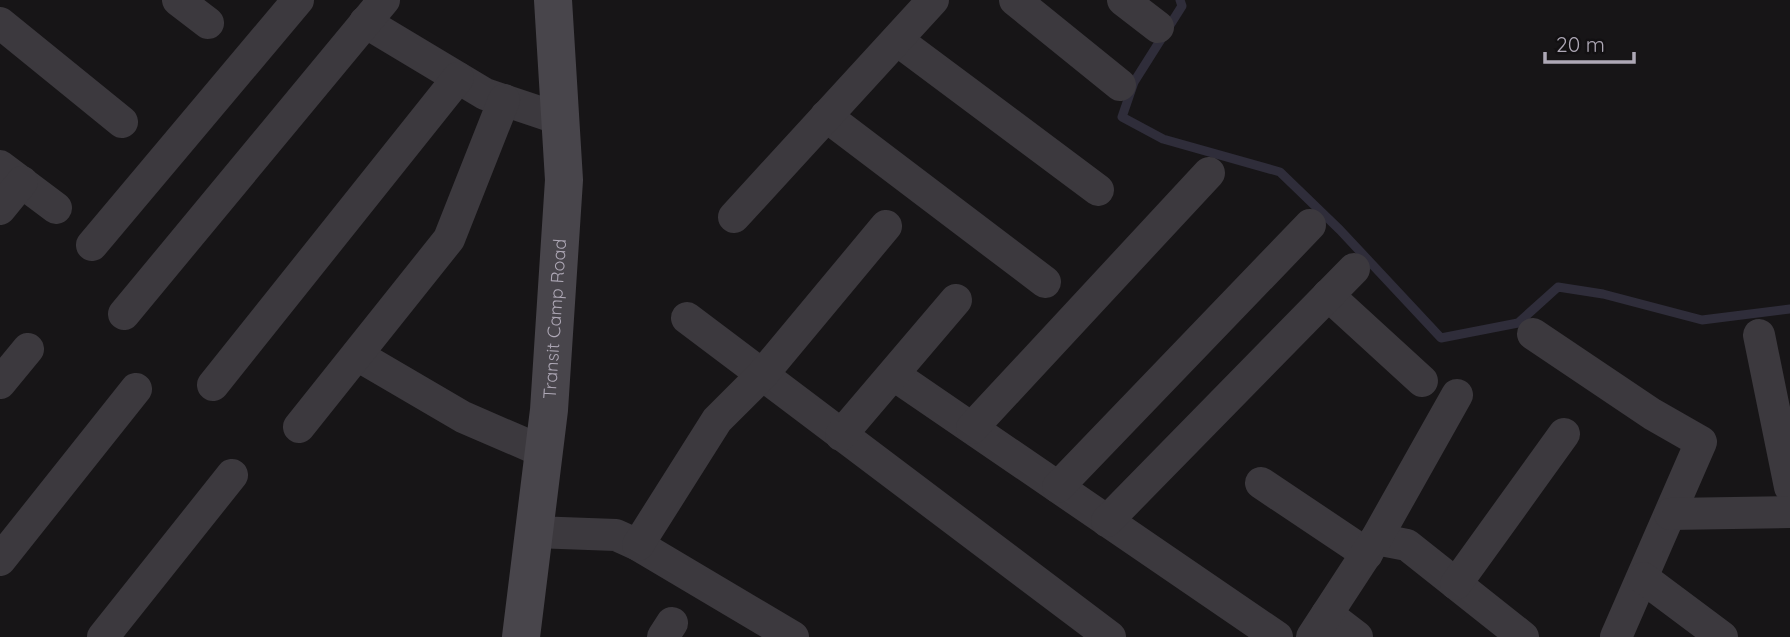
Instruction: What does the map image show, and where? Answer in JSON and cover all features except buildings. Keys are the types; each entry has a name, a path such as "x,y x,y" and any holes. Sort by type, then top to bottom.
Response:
{"main road":[{"name":"Transit Camp Road","path":"521,637 549,410 564,180 553,0"}],"street":[{"path":"178,0 208,23"},
{"path":"92,244 298,0"},
{"path":"1016,0 1120,85"},
{"path":"1123,0 1158,27"},
{"path":"734,217 897,40 921,5"},
{"path":"124,314 373,8 458,78 485,94 560,119"},
{"path":"0,23 122,122"},
{"path":"897,40 1098,190"},
{"path":"213,385 458,78"},
{"path":"299,427 449,239 504,100"},
{"path":"826,116 1045,282"},
{"path":"972,428 1209,173"},
{"path":"0,209 11,174 56,208"},
{"path":"1058,487 1310,225"},
{"path":"638,545 717,420 762,375 886,226"},
{"path":"1107,521 1354,269"},
{"path":"1328,295 1422,381"},
{"path":"841,435 956,300"},
{"path":"687,318 1110,637"},
{"path":"1533,334 1652,414 1701,442 1616,637"},
{"path":"1759,335 1790,487"},
{"path":"0,383 28,349"},
{"path":"357,355 463,417 544,452"},
{"path":"894,374 1277,637"},
{"path":"0,560 136,389"},
{"path":"1356,637 1319,626 1371,547 1458,395"},
{"path":"1456,584 1564,434"},
{"path":"103,637 232,475"},
{"path":"1261,483 1371,547 1407,545 1522,637"},
{"path":"1670,514 1790,512"},
{"path":"534,532 617,535 638,545 783,635"},
{"path":"1643,578 1722,637"}],"waterway":[{"path":"1180,0 1182,6 1134,82 1122,117 1163,139 1280,172 1340,230 1441,338 1518,323 1558,287 1603,294 1702,320 1790,309"}]}
